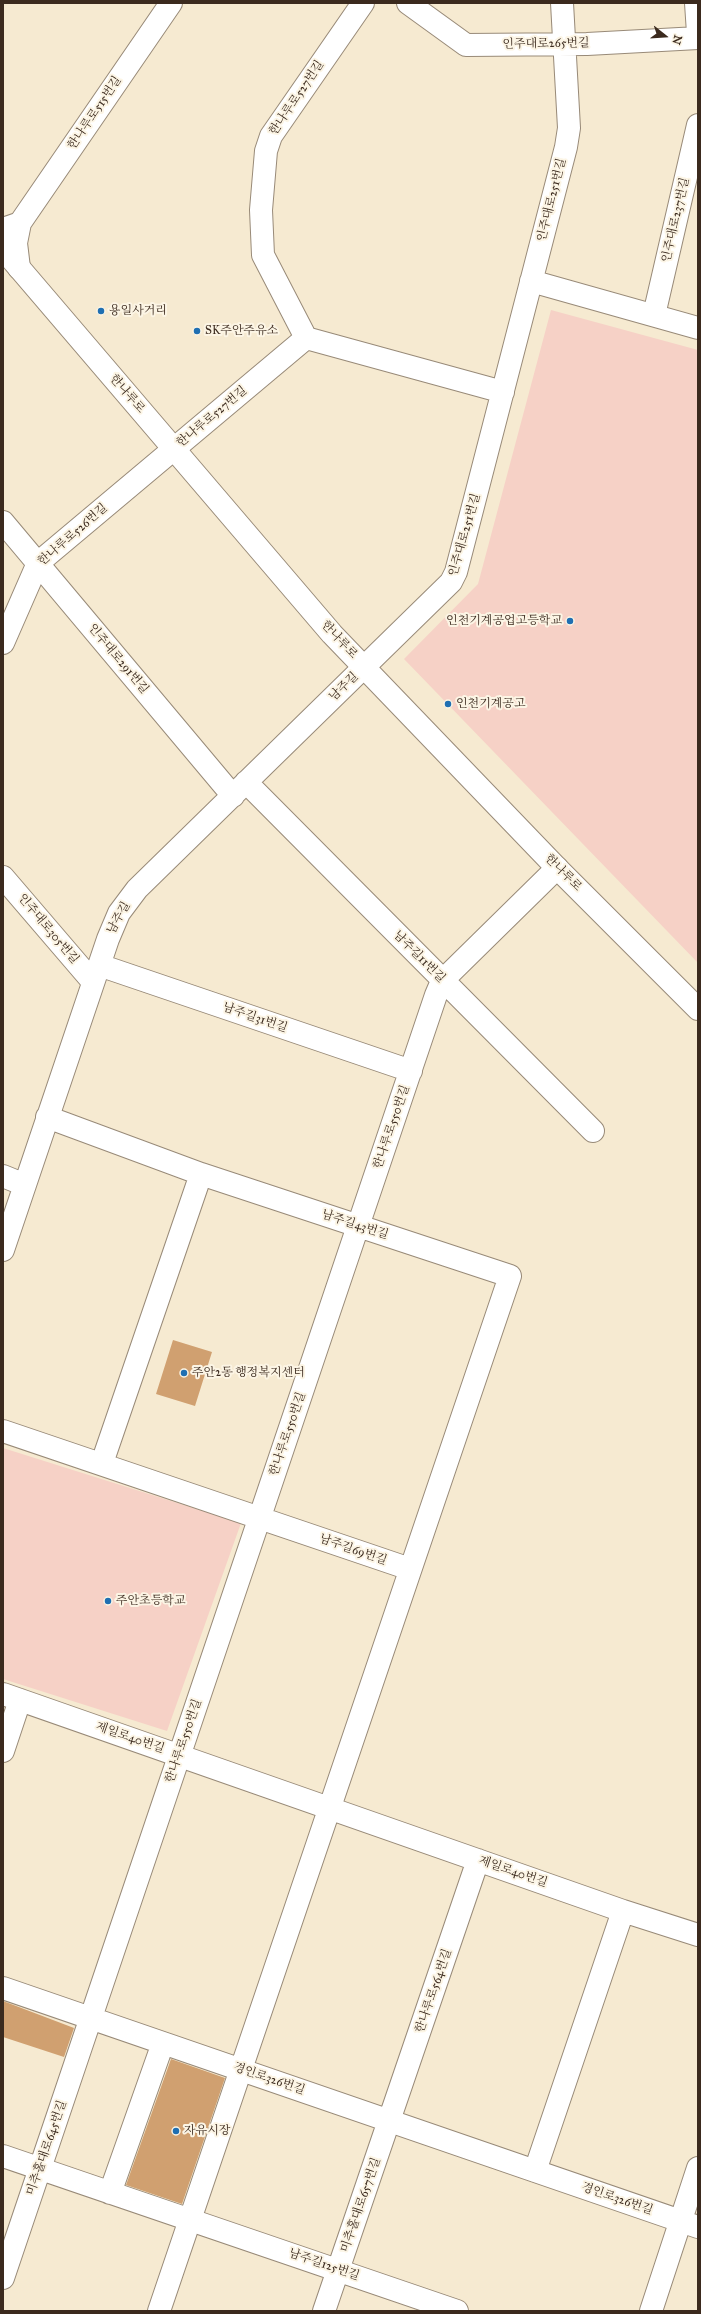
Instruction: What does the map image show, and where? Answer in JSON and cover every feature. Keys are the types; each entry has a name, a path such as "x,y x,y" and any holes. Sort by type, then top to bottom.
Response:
{"street":[{"name":"한나루로515번길","path":"11,226 171,3"},
{"name":"한나루로527번길","path":"174,449 306,338 263,255 261,210 266,151 270,136 363,3"},
{"name":"인주대로265번길","path":"408,3 466,45 564,44 698,38"},
{"name":"인주대로251번길","path":"364,667 451,582 456,572 569,128 562,3"},
{"path":"696,3 698,33"},
{"name":"인주대로237번길","path":"654,315 698,125"},
{"path":"11,226 16,243 19,268"},
{"name":"한나루로","path":"3,249 332,634 557,868 698,1009"},
{"path":"531,281 698,328"},
{"path":"306,338 502,392"},
{"name":"한나루로526번길","path":"3,643 38,563 174,449"},
{"name":"인주대로291번길","path":"3,522 240,789"},
{"name":"남주길","path":"3,1250 96,973 119,913 137,889 364,667"},
{"name":"남주길11번길","path":"240,789 442,981 593,1131"},
{"name":"한나루로550번길","path":"91,2018 442,981 557,868"},
{"name":"인주대로305번길","path":"3,876 96,973"},
{"name":"남주길31번길","path":"96,973 411,1070"},
{"name":"남주길43번길","path":"48,1118 201,1174 510,1276 410,1569"},
{"path":"102,1463 201,1174"},
{"path":"3,1176 25,1185"},
{"name":"남주길69번길","path":"3,1431 102,1463 410,1569"},
{"path":"159,2311 410,1569"},
{"name":"제일로40번길","path":"3,1751 12,1697 623,1911 698,1935"},
{"name":"한나루로564번길","path":"389,2121 478,1860"},
{"path":"535,2171 623,1911"},
{"name":"경인로326번길","path":"3,1988 690,2224"},
{"name":"미추홀대로645번길","path":"3,2278 91,2018"},
{"path":"110,2193 163,2043"},
{"name":"미추홀대로657번길","path":"324,2311 389,2121"},
{"name":"남주길125번길","path":"3,2156 457,2311"},
{"path":"651,2311 690,2224 698,2168"}],"shaded area":[{"name":"인천기계공업고등학교","path":"551,310 698,350 698,963 404,659 478,584"},
{"name":"주안초등학교","path":"3,1448 241,1523 167,1731 3,1679"}],"building":[{"name":"주안2동 행정복지센터","path":"173,1340 212,1352 195,1406 156,1394"},
{"path":"3,2001 74,2028 64,2057 3,2037"},
{"path":"171,2059 225,2078 182,2204 126,2185"}],"place":[{"name":"용일사거리","path":"101,311"},
{"name":"SK주안주유소","path":"197,331"},
{"name":"인천기계공업고등학교","path":"570,621"},
{"name":"인천기계공고","path":"448,704"},
{"name":"주안2동 행정복지센터","path":"184,1373"},
{"name":"주안초등학교","path":"108,1601"},
{"name":"자유시장","path":"176,2131"}]}
